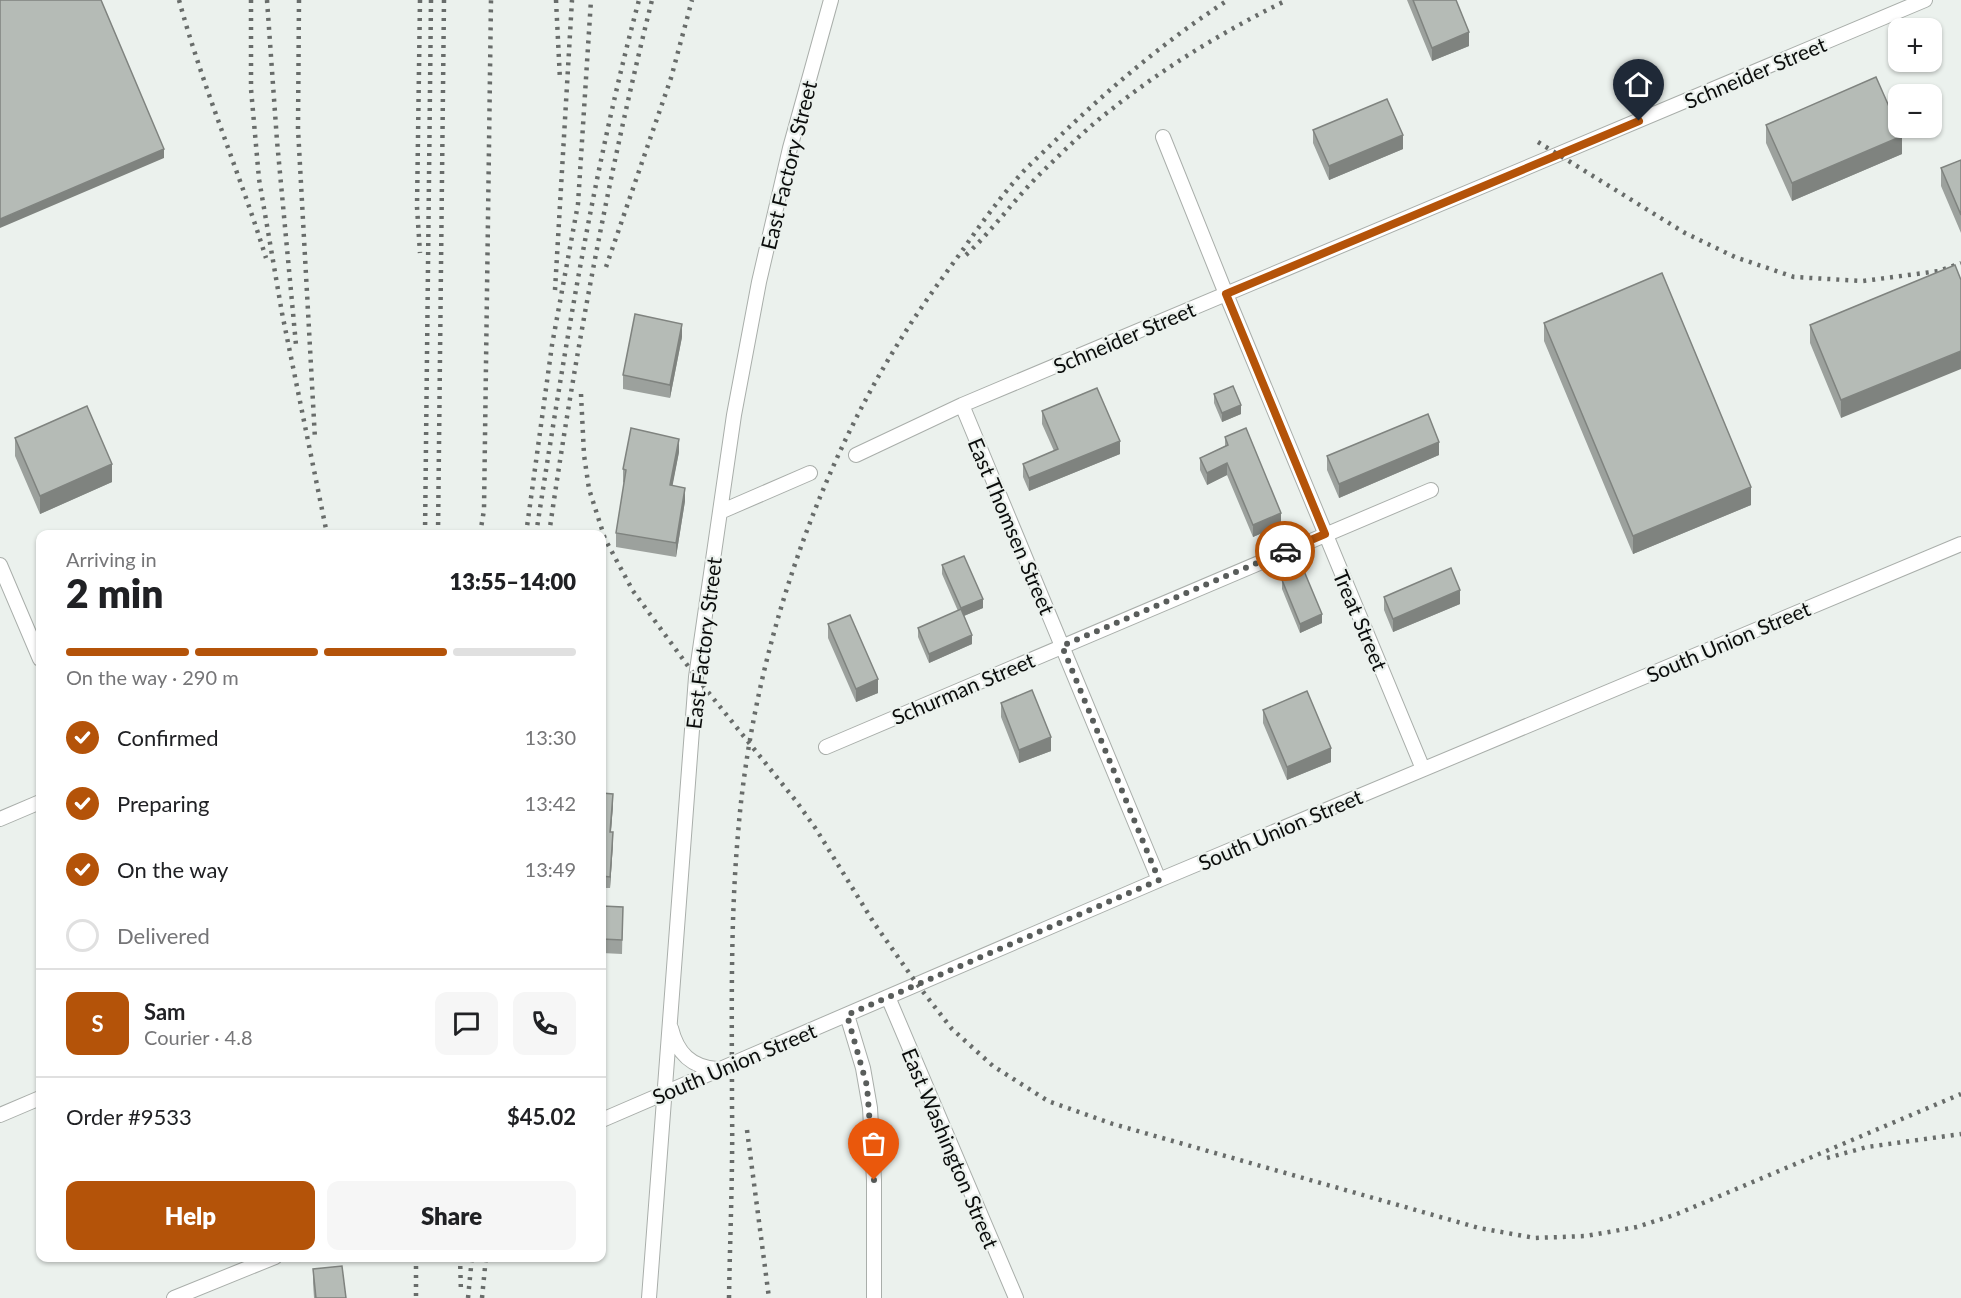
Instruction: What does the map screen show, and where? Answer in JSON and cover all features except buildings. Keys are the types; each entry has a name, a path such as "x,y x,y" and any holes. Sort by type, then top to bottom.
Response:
{"street":[{"name":"East Factory Street","path":"650,1298 696,677 734,415 759,282 790,148 831,0"},
{"name":"Schneider Street","path":"856,455 962,405 1925,0"},
{"name":"Treat Street","path":"1163,137 1325,534 1424,769"},
{"name":"East Thomsen Street","path":"962,405 1159,880"},
{"path":"720,512 810,473"},
{"name":"Schurman Street","path":"826,747 1431,490"},
{"name":"South Union Street","path":"606,1118 1159,880 1961,544"},
{"path":"0,565 36,650"},
{"path":"0,819 36,804"},
{"name":"East Washington Street","path":"888,997 1016,1298"},
{"path":"847,1015 863,1068 870,1108 874,1180 874,1298"},
{"path":"669,1023 675,1042 687,1059 702,1067 719,1069"},
{"path":"0,1115 36,1100"},
{"path":"174,1298 263,1262"}],"railway":[{"path":"179,0 199,65 266,258"},
{"path":"251,0 251,89 259,179 282,313 326,530"},
{"path":"267,0 277,141 296,345"},
{"path":"299,0 298,129 315,439"},
{"path":"420,0 417,207 420,253"},
{"path":"425,530 431,0"},
{"path":"438,530 444,0"},
{"path":"481,530 484,510 491,0"},
{"path":"556,0 560,80"},
{"path":"555,290 572,0"},
{"path":"527,530 552,345 578,204 591,0"},
{"path":"537,530 580,266 607,132 639,0"},
{"path":"550,530 594,266 621,132 652,0"},
{"path":"606,267 671,78 692,0"},
{"path":"729,1298 733,936 738,834 745,771 756,707 771,643 812,516 838,455 867,397 899,342 937,285 1005,193 1035,160 1121,80 1228,0"},
{"path":"966,255 1034,180 1103,116 1197,50 1287,0"},
{"path":"1538,142 1685,233 1735,257 1794,277 1863,281 1939,271 1961,263"},
{"path":"581,394 584,455 589,489 602,530"},
{"path":"606,541 633,591 696,677 796,801 874,923 952,1029 993,1066 1048,1101 1113,1124 1479,1228 1535,1238 1586,1236 1637,1227 1677,1214 1961,1094"},
{"path":"747,1130 769,1298"},
{"path":"1827,1158 1867,1147 1961,1134"},
{"path":"416,1262 416,1298"},
{"path":"460,1262 461,1293"},
{"path":"468,1298 472,1262"},
{"path":"482,1298 486,1262"}],"way so far":[{"path":"874,1180 867,1086 847,1015 1159,880 1062,646 1285,551"}],"route":[{"path":"1285,551 1325,534 1226,294 1639,121"}]}
